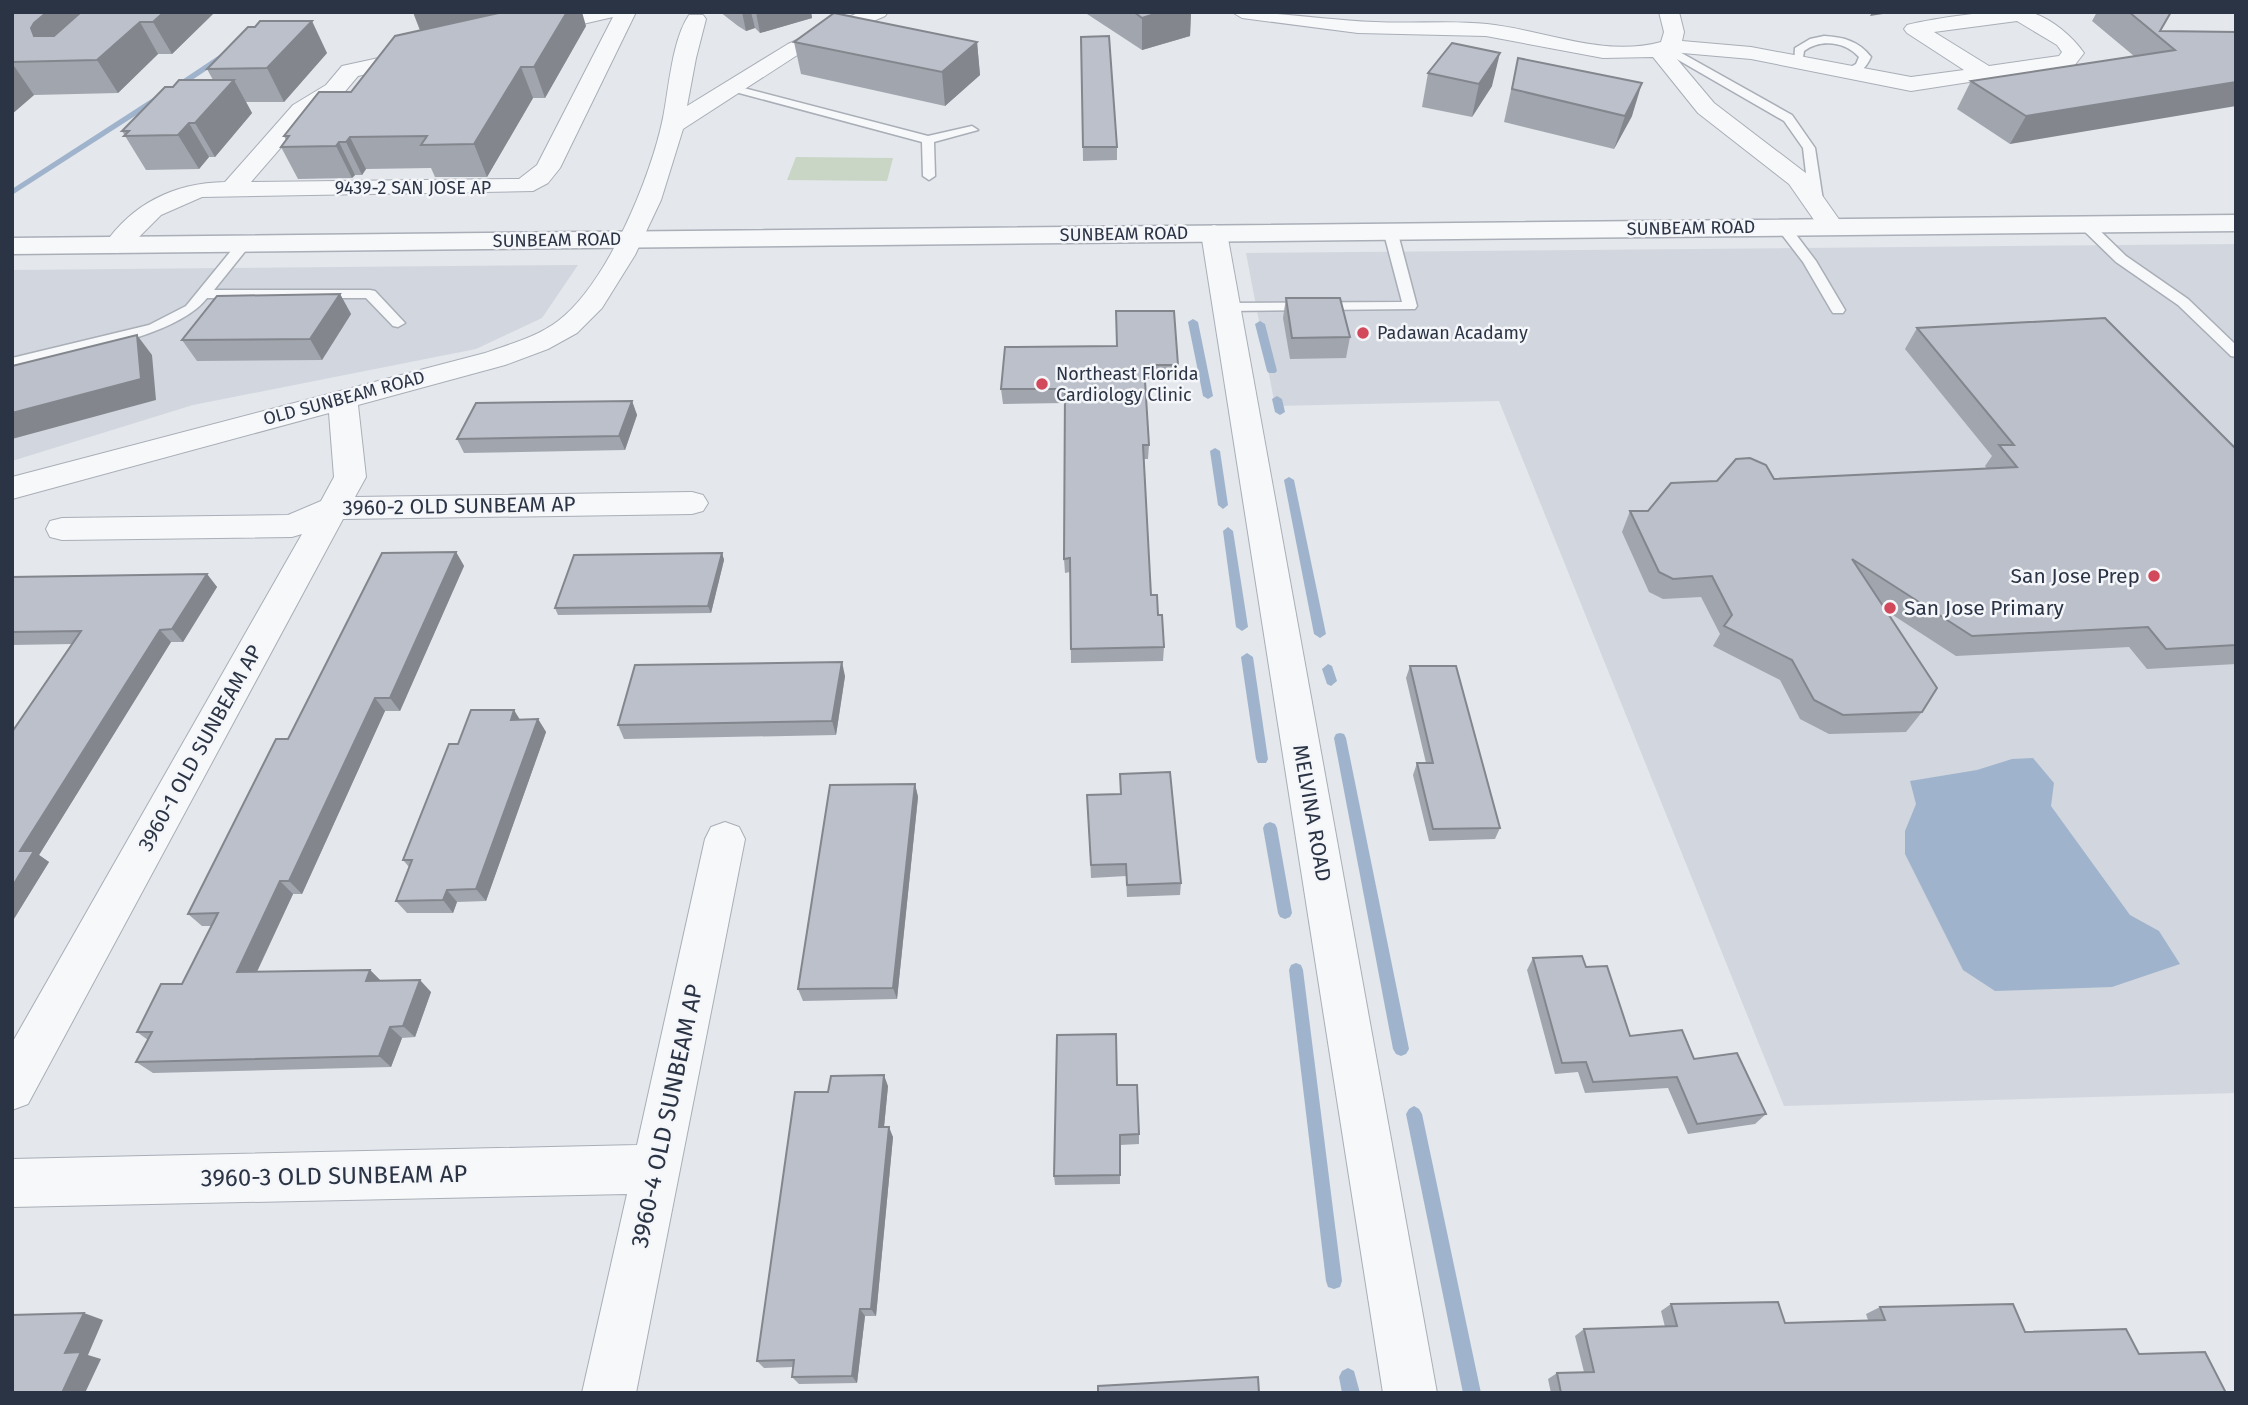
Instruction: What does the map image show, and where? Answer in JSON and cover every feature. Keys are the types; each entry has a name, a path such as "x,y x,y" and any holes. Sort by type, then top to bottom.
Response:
{"street":[{"path":"514,34 609,12"},
{"name":"9439-2 SAN JOSE AP","path":"117,245 147,211 164,200 200,190 524,186 540,178 548,168 626,12"},
{"path":"673,126 795,48 878,12"},
{"path":"1242,12 1315,24 1488,30 1605,51 1665,48 1751,53 1911,84 2066,61 2073,52 2064,41 2020,14 1914,29 1985,73"},
{"path":"1665,48 1674,32 1669,12"},
{"name":"OLD SUNBEAM ROAD","path":"12,488 495,359 535,345 563,330 576,320 593,300 632,240 673,126 683,56 696,19"},
{"path":"1665,48 1706,108 1798,179 1824,216"},
{"path":"232,189 300,110 334,90 350,71 446,49"},
{"name":"SUNBEAM ROAD","path":"12,246 1783,226 1824,216 2085,224 2236,223"},
{"name":"MELVINA ROAD","path":"1214,233 1410,1393"},
{"name":"3960-1 OLD SUNBEAM AP","path":"12,1088 350,477 342,398"},
{"name":"3960-2 OLD SUNBEAM AP","path":"62,529 292,526 333,508 692,503"},
{"name":"3960-4 OLD SUNBEAM AP","path":"609,1393 725,839"},
{"name":"3960-3 OLD SUNBEAM AP","path":"12,1183 657,1169"}],"lane":[{"path":"1665,48 1788,118 1809,148 1824,216"},
{"path":"732,88 929,141 972,130"},
{"path":"929,141 929,176"},
{"path":"2085,224 2121,259 2183,302 2236,353"},
{"path":"1783,226 1809,261 1838,310"},
{"path":"1227,307 1410,306 1390,230"},
{"path":"12,363 154,328 191,310 244,244"},
{"path":"203,294 370,295 398,323"}],"shaded area":[{"path":"2236,244 2236,1093 1784,1106 1499,401 1275,406 1246,253"},
{"path":"578,265 542,318 476,349 193,405 12,461 12,270"}],"green space":[{"path":"796,157 893,158 887,181 787,180"}],"water":[{"path":"2033,758 2054,783 2051,806 2130,915 2159,931 2180,964 2112,987 1995,991 1963,970 1905,854 1905,831 1916,804 1910,781 1977,770 2012,759"}],"building":[{"path":"12,12 47,12 31,28 34,36 54,36 81,12 164,12 153,22 140,22 97,60 12,62"},
{"path":"503,12 567,12 534,67 521,67 474,144 421,145 427,136 350,137 336,146 281,147 289,136 284,136 319,92 351,92 395,36"},
{"path":"1134,12 1161,12 1142,18"},
{"path":"2129,12 2171,12 2160,31 2236,32 2236,82 2026,116 1971,81 2175,50"},
{"path":"834,13 977,42 942,72 794,42"},
{"path":"260,21 312,21 267,68 207,69 248,27 255,27"},
{"path":"1109,36 1117,147 1083,147 1081,37"},
{"path":"1452,43 1500,53 1479,84 1428,73"},
{"path":"1518,58 1642,83 1625,116 1512,89"},
{"path":"179,80 234,80 195,123 189,123 178,135 124,136 129,131 122,131 165,87 173,87"},
{"path":"340,294 310,339 182,340 217,296"},
{"path":"1286,298 1340,298 1350,337 1292,338"},
{"path":"1116,311 1174,311 1178,365 1144,365 1149,445 1143,445 1151,595 1157,595 1158,615 1162,615 1164,647 1071,649 1070,558 1064,559 1065,389 1001,389 1005,347 1117,346"},
{"path":"2105,318 2236,449 2236,645 2166,649 2148,627 1972,636 1852,559 1937,688 1922,712 1843,715 1814,700 1792,660 1724,626 1732,615 1712,576 1673,579 1659,572 1630,511 1648,511 1671,483 1717,481 1736,459 1750,458 1766,465 1774,479 2017,467 1999,445 2014,445 1917,328"},
{"path":"137,335 141,379 12,413 12,366"},
{"path":"632,401 619,436 457,439 476,403"},
{"path":"456,552 390,698 375,698 289,881 280,881 237,972 370,970 366,981 420,980 403,1026 390,1027 379,1056 136,1062 152,1032 137,1032 161,984 182,984 218,913 188,914 276,739 288,739 382,553"},
{"path":"722,553 708,606 555,608 574,555"},
{"path":"207,574 172,629 160,630 20,851 34,851 12,887 12,732 81,631 12,632 12,577"},
{"path":"842,662 832,721 618,725 635,665"},
{"path":"1410,666 1456,666 1500,828 1433,829 1417,763 1433,763"},
{"path":"471,710 514,710 511,720 538,719 476,889 447,890 443,900 396,901 412,860 403,860 449,744 458,744"},
{"path":"1170,772 1181,883 1127,885 1126,864 1091,865 1087,795 1121,794 1120,774"},
{"path":"915,784 893,988 798,989 830,785"},
{"path":"1582,956 1586,967 1607,966 1630,1036 1682,1030 1694,1059 1737,1053 1766,1114 1697,1124 1677,1077 1593,1082 1586,1062 1562,1063 1533,958"},
{"path":"1116,1034 1117,1085 1137,1085 1139,1134 1120,1135 1120,1175 1054,1176 1057,1035"},
{"path":"884,1075 879,1127 889,1127 871,1309 860,1309 852,1376 792,1377 794,1360 757,1361 795,1092 828,1092 831,1076"},
{"path":"1778,1302 1785,1323 1885,1320 1880,1307 2013,1304 2025,1332 2126,1329 2139,1354 2205,1352 2226,1393 1561,1393 1557,1373 1594,1372 1584,1329 1677,1326 1671,1304"},
{"path":"84,1313 65,1353 81,1352 62,1393 12,1393 12,1315"},
{"path":"1258,1377 1259,1393 1098,1393 1098,1386"}],"waterway":[{"path":"174,88 227,54"},
{"path":"12,193 159,98"},
{"path":"1193,322 1208,396"},
{"path":"1260,324 1272,371"},
{"path":"1277,399 1280,412"},
{"path":"1215,451 1223,505"},
{"path":"1289,480 1320,634"},
{"path":"1228,531 1242,627"},
{"path":"1247,657 1262,759"},
{"path":"1328,669 1331,681"},
{"path":"1340,738 1401,1049"},
{"path":"1270,828 1285,913"},
{"path":"1296,970 1334,1281"},
{"path":"1414,1114 1472,1393"},
{"path":"1348,1377 1351,1393"}],"place":[{"name":"Padawan Acadamy","path":"1363,333"},
{"name":"Northeast Florida Cardiology Clinic","path":"1042,384"},
{"name":"San Jose Prep","path":"2154,576"},
{"name":"San Jose Primary","path":"1890,608"}]}
